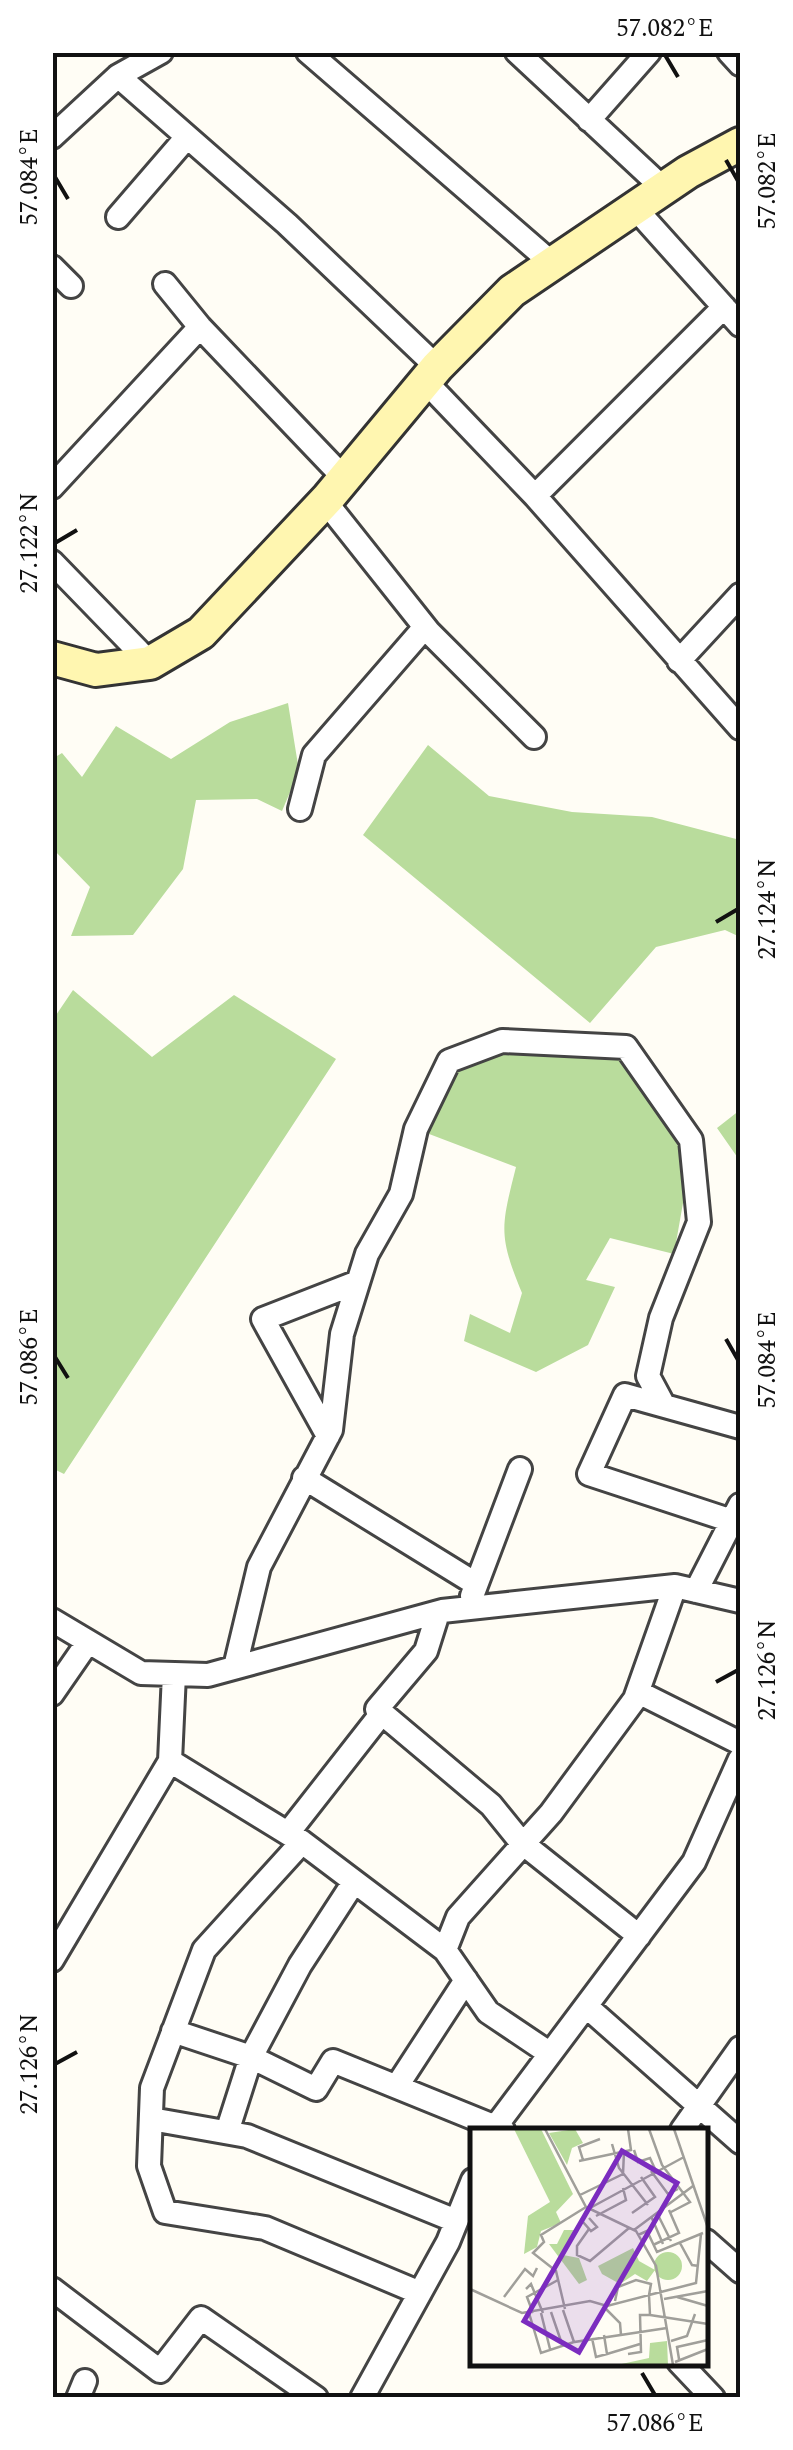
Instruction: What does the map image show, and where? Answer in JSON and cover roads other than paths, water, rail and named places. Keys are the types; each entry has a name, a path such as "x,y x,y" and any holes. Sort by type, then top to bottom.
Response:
{"street":[{"path":"52,137 62,114 162,52"},
{"path":"308,52 553,264"},
{"path":"517,52 664,189"},
{"path":"589,120 649,52"},
{"path":"729,52 740,64"},
{"path":"118,76 287,224 431,374 740,728"},
{"path":"118,217 187,137"},
{"path":"52,658 96,670 150,663 201,633 334,490 431,374 512,292 664,189 740,144"},
{"path":"635,208 740,326"},
{"path":"52,267 70,286"},
{"path":"165,284 334,490 426,627 534,737"},
{"path":"535,496 724,307"},
{"path":"52,487 200,327"},
{"path":"52,562 150,663"},
{"path":"679,661 740,596"},
{"path":"300,809 314,755 426,627"},
{"path":"235,1667 259,1567 328,1436 342,1334 367,1254 401,1194 416,1130 448,1061 502,1042 626,1047 691,1140 699,1222 661,1318 648,1376 663,1404"},
{"path":"328,1436 263,1320 358,1282"},
{"path":"445,1950 458,1917 521,1842 552,1812 638,1692 686,1588 736,1513 589,1474 625,1396 740,1428"},
{"path":"467,1609 520,1468"},
{"path":"304,1478 476,1584"},
{"path":"52,1620 141,1673 208,1674 438,1612 686,1588 740,1601"},
{"path":"438,1612 426,1651 377,1709 491,1805 521,1842 639,1936"},
{"path":"52,1694 88,1642"},
{"path":"52,1960 62,1919 170,1761 174,1674"},
{"path":"638,1692 740,1742"},
{"path":"382,1713 295,1838 204,1950 152,2088 150,2166 165,2212 265,2228 420,2293"},
{"path":"173,2031 251,2057 316,2089 333,2061 497,2128 694,1862 734,1797 740,1759"},
{"path":"170,1761 295,1838 445,1950 488,2012 550,2052"},
{"path":"227,2132 251,2057 300,1965 354,1882"},
{"path":"397,2086 466,1980"},
{"path":"586,2006 740,2142"},
{"path":"683,2128 695,2106 740,2048"},
{"path":"151,2119 247,2136 456,2221"},
{"path":"362,2398 420,2293 470,2187"},
{"path":"708,2244 740,2271"},
{"path":"52,2289 160,2371 201,2318 316,2398"},
{"path":"682,2365 714,2398"}]}
